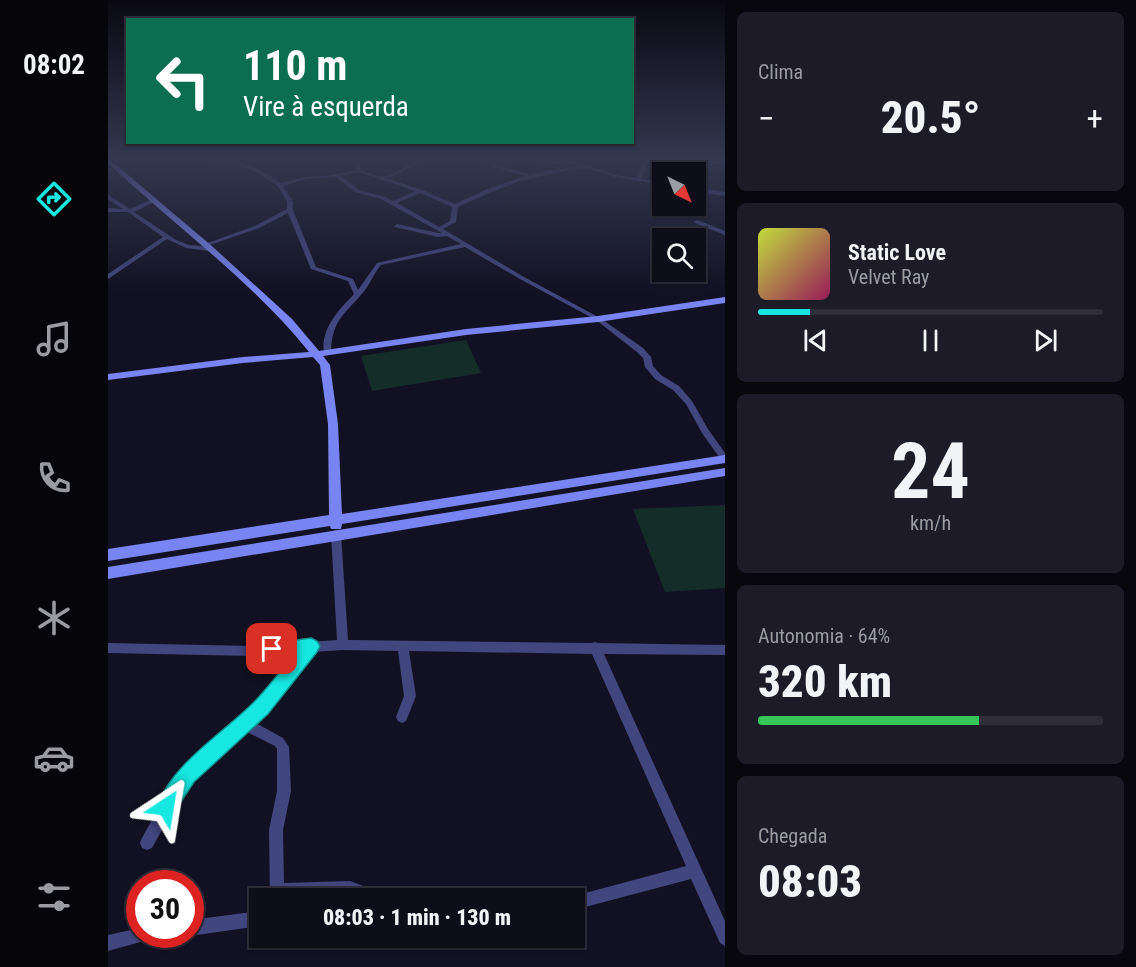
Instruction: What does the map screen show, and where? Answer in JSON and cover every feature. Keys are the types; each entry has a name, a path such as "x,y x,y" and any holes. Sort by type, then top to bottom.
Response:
{"street":[{"path":"119,203 188,247 207,247 290,210"},
{"path":"108,210 131,211 148,203"},
{"path":"155,203 207,247 322,353 329,380 343,645"},
{"path":"290,203 290,210 313,268 351,280 356,292"},
{"path":"108,573 336,534 725,459 689,403 676,388 658,377 649,367 647,357 640,350 598,319 392,203"},
{"path":"448,203 455,206 462,203"},
{"path":"439,229 453,222 455,206"},
{"path":"697,222 725,233"},
{"path":"397,226 438,235 446,234"},
{"path":"108,277 168,236"},
{"path":"322,353 331,323 356,292 362,289 372,271 379,264 464,245"},
{"path":"108,377 231,361 322,353 466,332 598,319 725,300"},
{"path":"108,555 336,519 725,472"},
{"path":"108,648 253,651 343,645 725,650"},
{"path":"147,843 182,781 245,724 311,646"},
{"path":"402,717 410,696 403,647"},
{"path":"595,647 725,938"},
{"path":"245,724 279,742 283,747 285,791 276,830 277,888"},
{"path":"585,900 694,871"},
{"path":"204,926 249,920"},
{"path":"108,944 126,937"}],"green space":[{"path":"466,340 481,373 372,391 361,356"},
{"path":"725,505 725,588 665,592 633,509"}],"route":[{"path":"166,807 187,775 261,708 311,646 272,649"}]}
